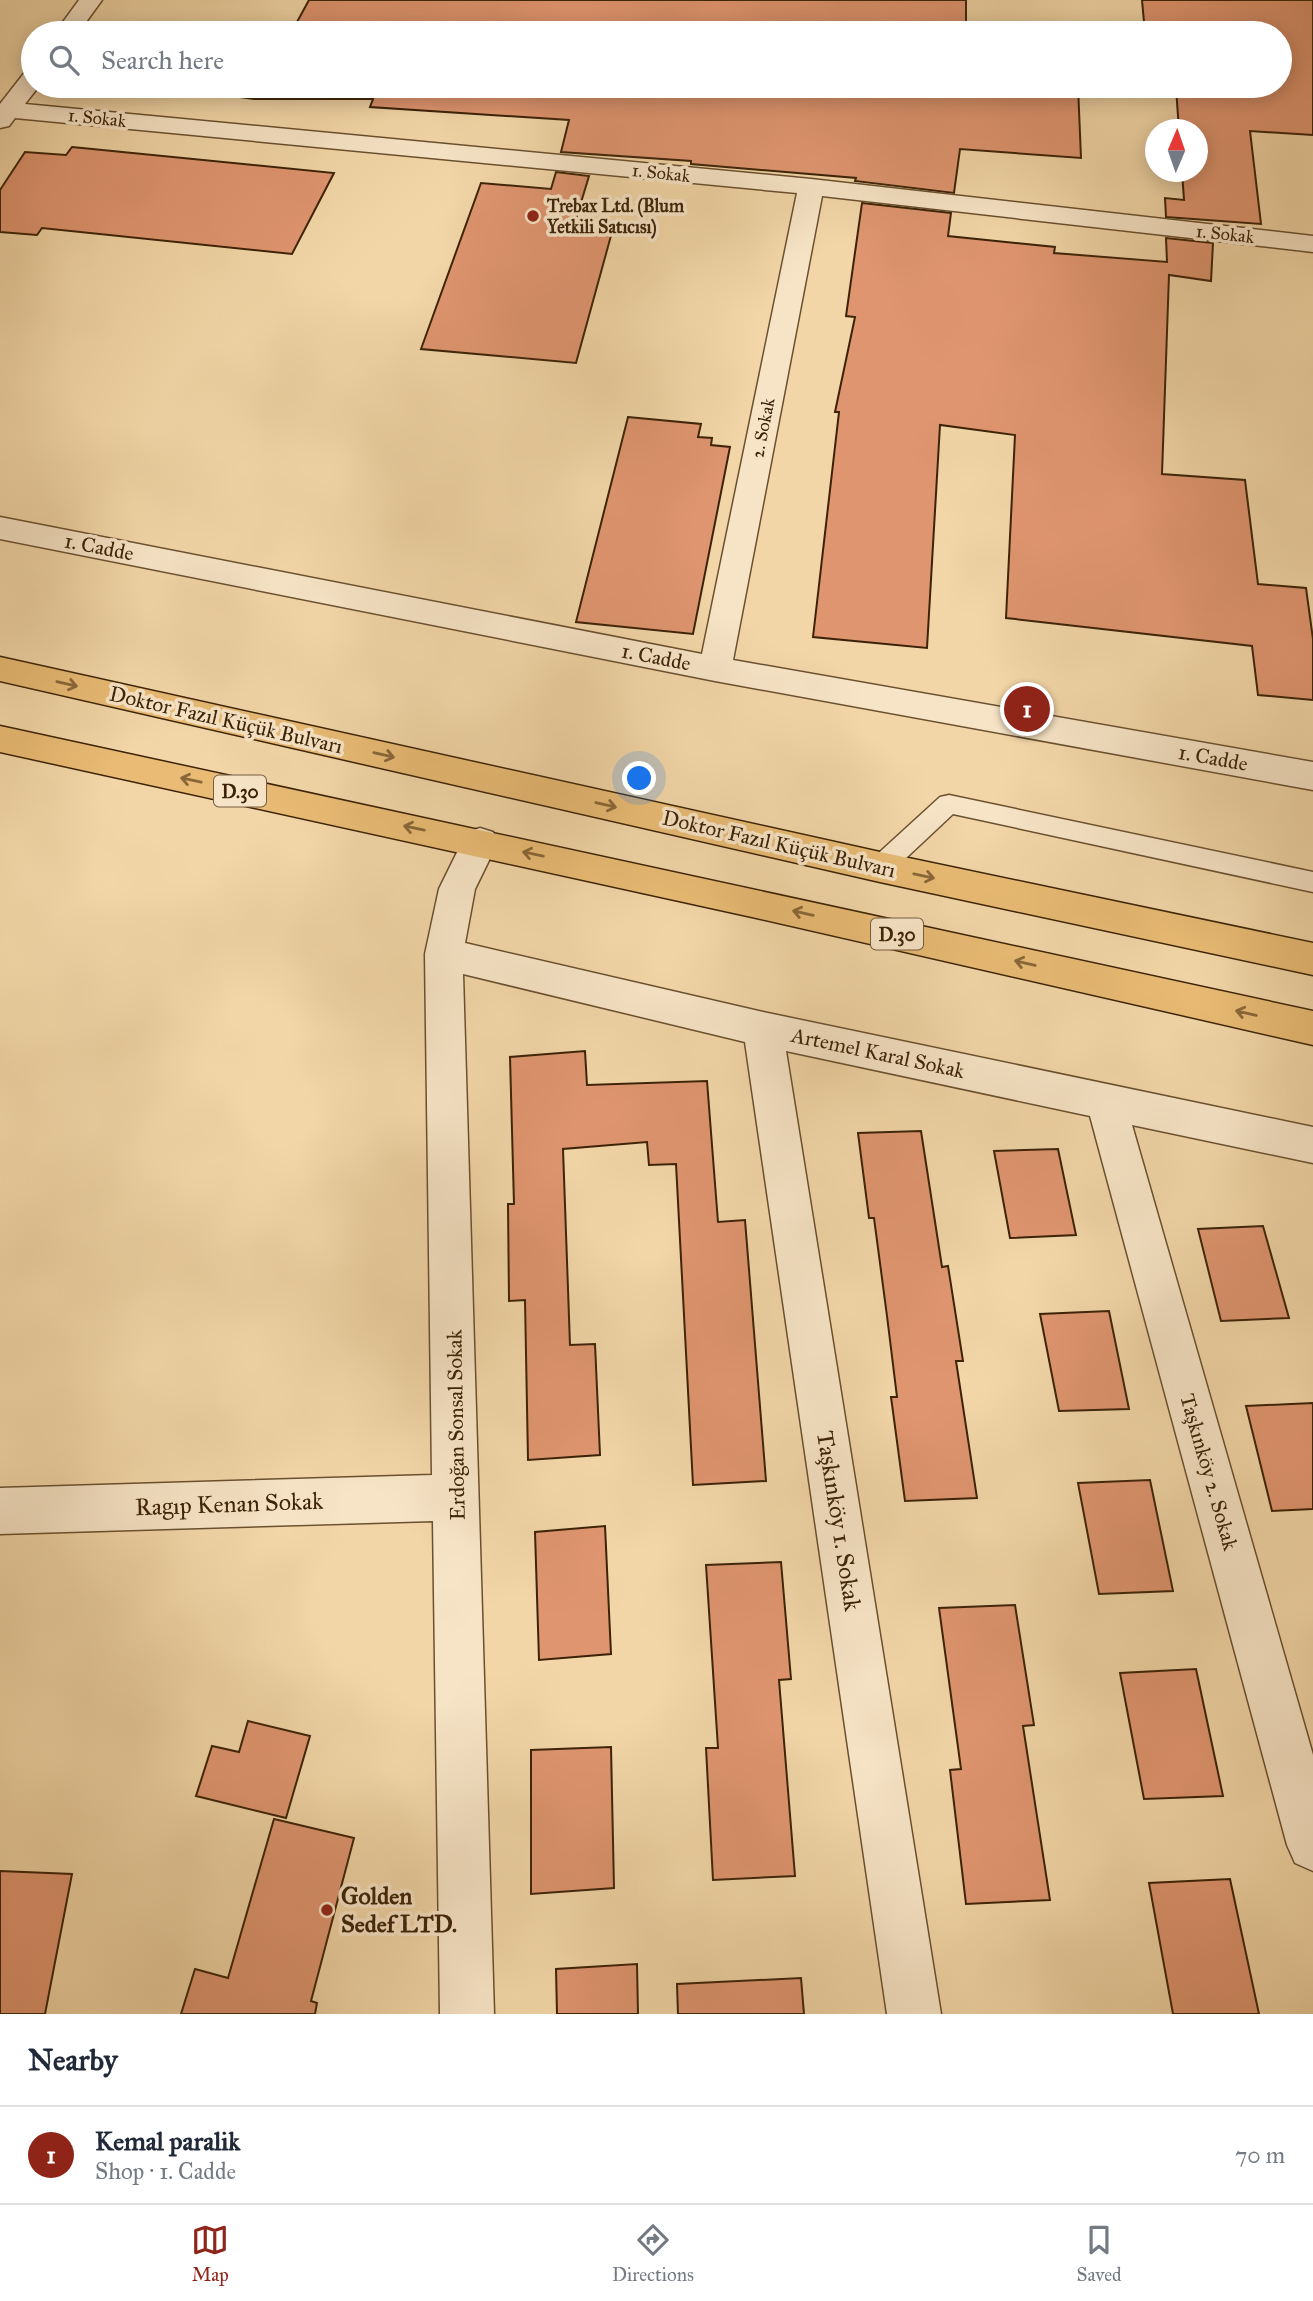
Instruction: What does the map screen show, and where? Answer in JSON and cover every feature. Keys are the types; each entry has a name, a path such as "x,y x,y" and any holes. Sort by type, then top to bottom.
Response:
{"highway":[{"name":"Doktor Fazıl Küçük Bulvarı","path":"0,669 880,867 1313,959"},
{"name":"D.30","path":"0,739 480,842 1313,1028"}],"street":[{"path":"75,21 91,0"},
{"path":"4,115 21,93"},
{"name":"1. Sokak","path":"4,115 811,187 1313,244"},
{"name":"2. Sokak","path":"715,669 811,187"},
{"name":"1. Cadde","path":"0,528 715,669 1313,776"},
{"name":"Erdoğan Sonsal Sokak","path":"467,2014 458,1497 444,954 457,889 480,842"},
{"name":"Artemel Karal Sokak","path":"444,954 764,1029 1313,1145"},
{"name":"Taşkınköy 1. Sokak","path":"764,1029 914,2014"},
{"name":"Taşkınköy 2. Sokak","path":"1105,1099 1313,1845"},
{"name":"Ragıp Kenan Sokak","path":"0,1511 458,1497"}],"lane":[{"path":"880,867 949,804 1313,881"}],"building":[{"path":"309,0 966,0 966,21 298,21"},
{"path":"1142,0 1313,0 1313,135 1250,131 1261,224 1166,217 1165,198 1184,200 1183,182 1208,182 1208,119 1178,119 1177,98 1292,98 1292,21 1144,21"},
{"path":"247,98 1078,98 1081,158 960,149 954,193 855,181 856,178 691,164 691,161 561,152 569,120 370,107 373,99"},
{"path":"72,147 334,173 292,254 42,228 37,235 0,232 0,190 25,152 66,155"},
{"path":"556,172 589,176 573,229 612,232 576,363 421,349 481,183 551,189"},
{"path":"862,203 951,213 948,236 1055,247 1054,253 1167,262 1166,238 1213,243 1211,281 1169,275 1162,474 1245,480 1258,584 1306,588 1313,639 1313,700 1258,695 1252,646 1006,618 1015,435 940,425 927,648 813,637 839,412 835,412 855,317 846,316"},
{"path":"628,417 701,424 698,437 712,438 711,445 730,447 693,634 576,622"},
{"path":"585,1051 587,1085 707,1081 718,1222 745,1220 766,1481 693,1485 676,1164 649,1165 647,1142 563,1149 570,1345 595,1344 600,1455 528,1460 525,1300 509,1301 508,1204 514,1204 510,1057"},
{"path":"921,1131 942,1267 948,1266 963,1361 956,1361 977,1498 905,1501 891,1397 897,1397 887,1316 874,1218 869,1218 858,1133"},
{"path":"1058,1149 1076,1235 1010,1238 994,1151"},
{"path":"1263,1226 1289,1318 1221,1321 1198,1229"},
{"path":"1109,1311 1129,1409 1059,1411 1040,1314"},
{"path":"1313,1403 1313,1509 1272,1511 1246,1406"},
{"path":"1150,1480 1173,1591 1099,1594 1078,1483"},
{"path":"605,1526 611,1654 539,1660 535,1532"},
{"path":"781,1562 791,1679 779,1680 795,1876 713,1880 706,1748 718,1748 706,1565"},
{"path":"1015,1605 1034,1725 1023,1726 1050,1900 966,1904 950,1770 961,1769 939,1608"},
{"path":"1196,1669 1223,1796 1144,1799 1120,1673"},
{"path":"248,1721 310,1736 286,1818 196,1796 212,1746 239,1752"},
{"path":"611,1747 614,1888 531,1894 531,1750"},
{"path":"274,1819 354,1838 311,2001 317,2003 315,2014 181,2014 195,1969 228,1978"},
{"path":"0,1871 72,1874 45,2014 0,2014"},
{"path":"1230,1879 1259,2014 1173,2014 1149,1883"},
{"path":"637,1964 638,2014 557,2014 556,1969"},
{"path":"801,1978 804,2014 678,2014 677,1984"}],"place":[{"name":"Trebax Ltd. (Blum Yetkili Satıcısı)","path":"533,216"},
{"name":"Kemal paralik","path":"1027,709"},
{"name":"Golden Sedef LTD.","path":"327,1910"}]}
